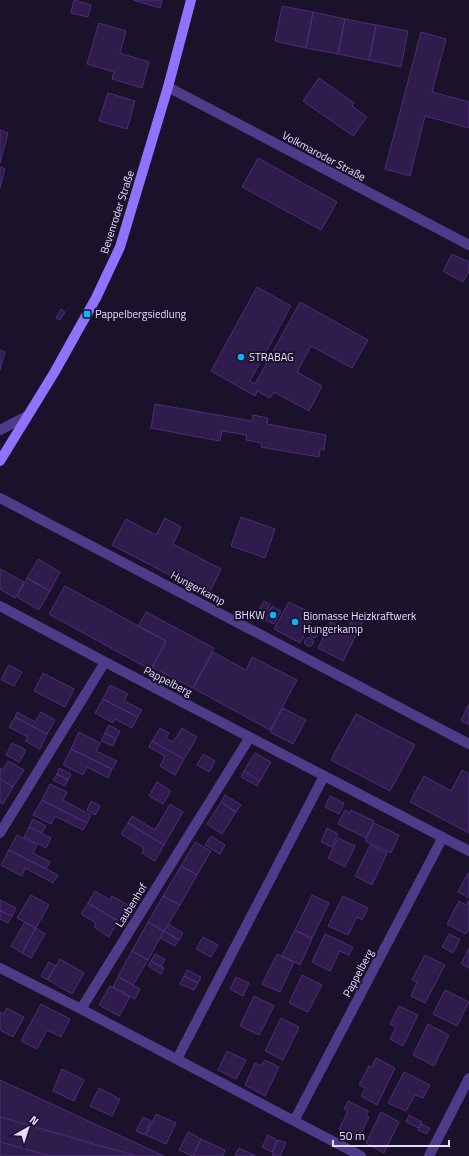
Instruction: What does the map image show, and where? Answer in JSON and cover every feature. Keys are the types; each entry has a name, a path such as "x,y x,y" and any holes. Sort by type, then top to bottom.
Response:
{"main road":[{"name":"Bevenroder Straße","path":"0,461 54,372 96,298 120,247 168,87 191,0"}],"street":[{"name":"Volkmaroder Straße","path":"168,87 469,245"},
{"path":"0,430 28,416"},
{"name":"Hungerkamp","path":"0,498 469,744"},
{"name":"Pappelberg","path":"0,606 469,851"},
{"path":"0,834 105,662"},
{"name":"Laubenhof","path":"81,1009 250,737"},
{"path":"176,1059 324,776"},
{"name":"Pappelberg","path":"294,1121 442,837"},
{"path":"0,968 361,1156"},
{"path":"429,1156 469,1078"}],"building":[{"path":"74,0 91,5 88,17 71,13"},
{"path":"133,0 162,0 160,8"},
{"path":"282,6 313,12 306,48 275,41"},
{"path":"313,12 345,19 338,54 306,48"},
{"path":"345,19 376,25 369,60 338,54"},
{"path":"99,23 126,31 120,53 149,62 142,88 112,79 114,72 87,64"},
{"path":"376,25 408,31 401,67 369,60"},
{"path":"421,32 446,39 432,92 469,102 469,128 425,116 410,176 385,169"},
{"path":"319,78 354,103 352,106 367,117 353,136 303,101"},
{"path":"108,93 135,101 127,129 99,121"},
{"path":"0,130 8,133 0,163"},
{"path":"258,158 337,202 321,230 242,187"},
{"path":"0,167 5,169 0,188"},
{"path":"452,254 469,262 469,271 463,282 443,271"},
{"name":"STRABAG","path":"257,287 291,306 250,381 255,384 300,302 368,340 352,368 311,346 297,372 322,386 309,411 274,392 270,398 257,391 255,396 211,371"},
{"path":"61,309 65,312 60,320 56,318"},
{"path":"0,350 5,352 0,370"},
{"path":"155,404 252,421 253,415 268,418 267,424 326,435 324,450 320,449 319,457 261,447 262,443 246,440 247,435 222,431 220,441 151,428"},
{"path":"241,517 275,529 265,558 231,546"},
{"path":"165,518 181,527 173,544 221,569 208,595 112,545 126,519 156,535"},
{"path":"38,559 60,572 50,591 27,578"},
{"path":"0,569 24,582 15,598 0,589"},
{"path":"27,578 50,591 39,610 17,597"},
{"path":"65,586 166,641 151,670 49,614"},
{"path":"264,601 270,604 263,618 257,614"},
{"name":"Biomasse Heizkraftwerk Hungerkamp","path":"289,602 315,615 300,643 274,629"},
{"name":"BHKW","path":"272,606 281,611 274,624 265,620"},
{"path":"146,612 214,648 193,688 152,667 166,641 138,626"},
{"path":"355,614 365,619 357,635 347,630"},
{"path":"331,622 356,635 343,661 318,648"},
{"path":"312,629 316,629 318,633 316,637 312,637 310,635 310,631"},
{"path":"307,638 311,638 313,642 311,646 307,646 305,644 305,640"},
{"path":"213,652 246,670 252,657 297,680 270,730 193,688"},
{"path":"9,665 22,672 14,686 1,680"},
{"path":"43,673 74,689 65,707 34,691"},
{"path":"110,685 128,694 124,701 142,710 138,717 103,699"},
{"path":"103,699 138,717 132,728 115,719 113,723 95,713"},
{"path":"469,705 469,725 461,721"},
{"path":"283,708 306,720 293,744 270,732"},
{"path":"17,712 35,722 41,712 55,720 47,734 15,717"},
{"path":"356,714 415,745 390,791 331,760"},
{"path":"15,717 47,734 40,749 25,741 28,737 9,727"},
{"path":"109,725 120,731 116,739 105,733"},
{"path":"160,728 169,733 166,738 173,742 182,728 197,737 184,759 152,741"},
{"path":"79,732 100,743 96,751 117,761 112,769 71,749"},
{"path":"105,733 116,739 113,746 101,741"},
{"path":"152,741 184,759 175,775 160,766 165,756 149,747"},
{"path":"12,743 26,750 19,762 6,755"},
{"path":"71,749 112,769 108,778 87,767 83,775 63,765"},
{"path":"255,753 271,762 260,781 244,771"},
{"path":"203,754 215,761 209,772 197,765"},
{"path":"8,761 24,770 13,787 0,779 0,768 3,770"},
{"path":"59,768 71,774 68,780 57,774"},
{"path":"462,770 469,774 469,833 410,802 424,776 451,791"},
{"path":"244,771 260,781 257,786 241,777"},
{"path":"57,774 68,780 65,786 53,780"},
{"path":"0,779 13,787 3,804 0,802"},
{"path":"157,782 171,791 163,804 149,796"},
{"path":"50,784 67,792 63,800 91,815 87,823 42,800"},
{"path":"225,795 241,805 236,812 221,802"},
{"path":"330,796 344,803 339,814 325,807"},
{"path":"42,800 87,823 83,830 55,816 51,824 33,815"},
{"path":"91,801 100,806 95,815 87,810"},
{"path":"221,802 236,812 222,834 207,824"},
{"path":"170,804 183,812 164,845 128,823 132,816 155,830"},
{"path":"345,810 350,813 351,810 374,821 366,838 338,824"},
{"path":"33,819 46,826 42,833 29,827"},
{"path":"128,823 164,845 155,861 142,853 144,848 121,834"},
{"path":"374,823 399,835 391,853 365,841"},
{"path":"29,827 51,838 46,848 24,837"},
{"path":"327,828 338,834 332,847 321,842"},
{"path":"17,835 37,845 33,853 50,862 46,869 9,850"},
{"path":"211,836 225,845 220,854 205,845"},
{"path":"338,838 355,846 345,867 328,858"},
{"path":"195,842 211,851 197,875 181,866"},
{"path":"370,845 387,853 372,885 355,876"},
{"path":"9,850 58,875 53,883 25,868 22,876 1,865"},
{"path":"181,866 197,875 180,905 163,896"},
{"path":"468,873 469,874 469,898 458,892"},
{"path":"95,891 110,900 112,896 128,905 118,921 88,903"},
{"path":"31,895 49,905 36,928 17,918"},
{"path":"312,895 329,903 312,938 295,930"},
{"path":"163,896 180,905 164,931 148,922"},
{"path":"343,896 368,908 362,920 357,917 348,935 328,926"},
{"path":"0,900 16,908 12,916 0,911"},
{"path":"469,900 469,929 466,934 447,924 459,901 466,905"},
{"path":"88,903 118,921 109,937 94,927 96,923 81,914"},
{"path":"0,911 12,916 8,923 0,919"},
{"path":"25,922 36,928 22,953 11,946"},
{"path":"148,922 164,931 148,960 132,951"},
{"path":"168,924 183,933 179,940 164,931"},
{"path":"36,928 45,934 31,958 22,953"},
{"path":"295,930 312,939 300,965 282,956"},
{"path":"164,931 179,940 175,946 160,938"},
{"path":"325,934 353,947 349,955 340,951 330,971 312,962"},
{"path":"449,934 460,939 453,953 442,947"},
{"path":"203,937 218,945 211,957 196,949"},
{"path":"469,948 469,968 461,964"},
{"path":"132,951 148,960 133,985 118,976"},
{"path":"155,954 165,959 161,967 151,961"},
{"path":"277,954 294,962 280,992 262,984"},
{"path":"425,955 445,965 425,1003 411,996 417,982 412,980"},
{"path":"60,959 84,973 72,994 48,980"},
{"path":"151,961 164,968 161,974 148,966"},
{"path":"49,962 56,966 47,980 41,976"},
{"path":"187,970 201,977 198,983 184,976"},
{"path":"302,975 322,985 308,1012 289,1003"},
{"path":"184,976 198,983 194,990 180,984"},
{"path":"118,977 140,989 135,999 113,987"},
{"path":"236,977 249,983 243,996 230,989"},
{"path":"110,986 130,997 119,1016 99,1005"},
{"path":"445,990 469,1002 457,1026 433,1014"},
{"path":"254,996 274,1006 259,1035 240,1026"},
{"path":"41,1004 70,1019 61,1037 47,1030 37,1049 21,1041"},
{"path":"399,1006 418,1015 403,1046 390,1039 396,1027 390,1024"},
{"path":"7,1008 24,1017 13,1037 0,1030 0,1012 4,1014"},
{"path":"281,1018 299,1027 283,1060 265,1051"},
{"path":"428,1024 449,1035 434,1066 413,1055"},
{"path":"227,1051 246,1060 236,1079 218,1070"},
{"path":"376,1058 395,1068 377,1105 361,1096 365,1088 359,1085 369,1066 372,1067"},
{"path":"265,1060 279,1067 265,1096 245,1085 255,1063 261,1066"},
{"path":"62,1069 84,1080 74,1101 53,1091"},
{"path":"404,1072 430,1085 423,1098 415,1095 406,1111 388,1103"},
{"path":"0,1080 164,1156 0,1156"},
{"path":"99,1088 120,1099 112,1116 90,1106"},
{"path":"348,1101 368,1111 366,1116 369,1117 358,1139 339,1129 348,1111 344,1109"},
{"path":"381,1112 399,1122 384,1153 366,1143"},
{"path":"156,1114 176,1123 166,1144 146,1135"},
{"path":"409,1115 422,1122 419,1128 406,1122"},
{"path":"0,1117 136,1156 50,1156 0,1142"},
{"path":"143,1117 151,1121 145,1135 136,1131"},
{"path":"421,1124 430,1128 427,1134 418,1130"},
{"path":"188,1132 201,1139 193,1156 179,1150"},
{"path":"268,1135 277,1140 272,1152 262,1147"},
{"path":"201,1139 225,1150 223,1156 193,1156"},
{"path":"278,1140 286,1143 280,1156 274,1156 272,1155"},
{"path":"239,1148 256,1156 235,1156"}],"place":[{"name":"Pappelbergsiedlung","path":"87,314"},
{"name":"STRABAG","path":"241,357"},
{"name":"BHKW","path":"273,615"},
{"name":"Biomasse Heizkraftwerk Hungerkamp","path":"295,622"}]}
